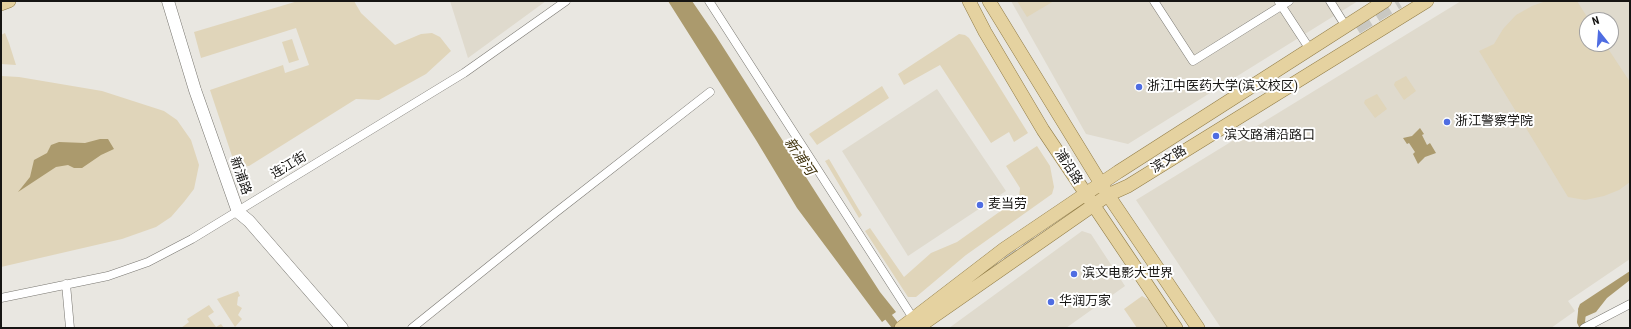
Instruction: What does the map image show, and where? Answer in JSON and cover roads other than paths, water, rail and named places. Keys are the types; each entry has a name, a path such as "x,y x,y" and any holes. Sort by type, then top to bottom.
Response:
{"main road":[{"path":"1,4 9,1"},
{"name":"浦沿路","path":"969,1 1033,112 1093,205 1176,328"},
{"name":"浦沿路","path":"988,1 1108,195"},
{"name":"滨文路","path":"919,320 1004,249 1309,48 1384,1"},
{"name":"滨文路","path":"901,328 919,320 1108,195 1128,186 1427,1"},
{"path":"1108,195 1198,328"}],"street":[{"name":"新浦路","path":"168,1 195,90 238,212 249,221 342,328"},
{"name":"连江街","path":"1,298 108,276 148,262 192,239 464,73 566,1"},
{"path":"709,1 919,320"},
{"path":"1154,1 1192,61 1280,3 1289,1"},
{"path":"1330,1 1345,25"},
{"path":"1280,3 1309,48"},
{"path":"412,328 555,213 710,92"},
{"path":"66,284 70,328"},
{"path":"1584,328 1630,304"}],"waterway":[{"name":"新浦河","path":"883,310 897,328"},
{"path":"1584,328 1581,322 1582,312 1585,310"}],"tunnel":[{"path":"1356,27 1398,1"},
{"path":"967,286 1032,236"}],"place":[{"name":"浙江中医药大学(滨文校区)","path":"1139,87"},
{"name":"浙江警察学院","path":"1447,122"},
{"name":"滨文路浦沿路口","path":"1216,136"},
{"name":"麦当劳","path":"980,205"},
{"name":"滨文电影大世界","path":"1074,274"},
{"name":"华润万家","path":"1051,302"}]}
